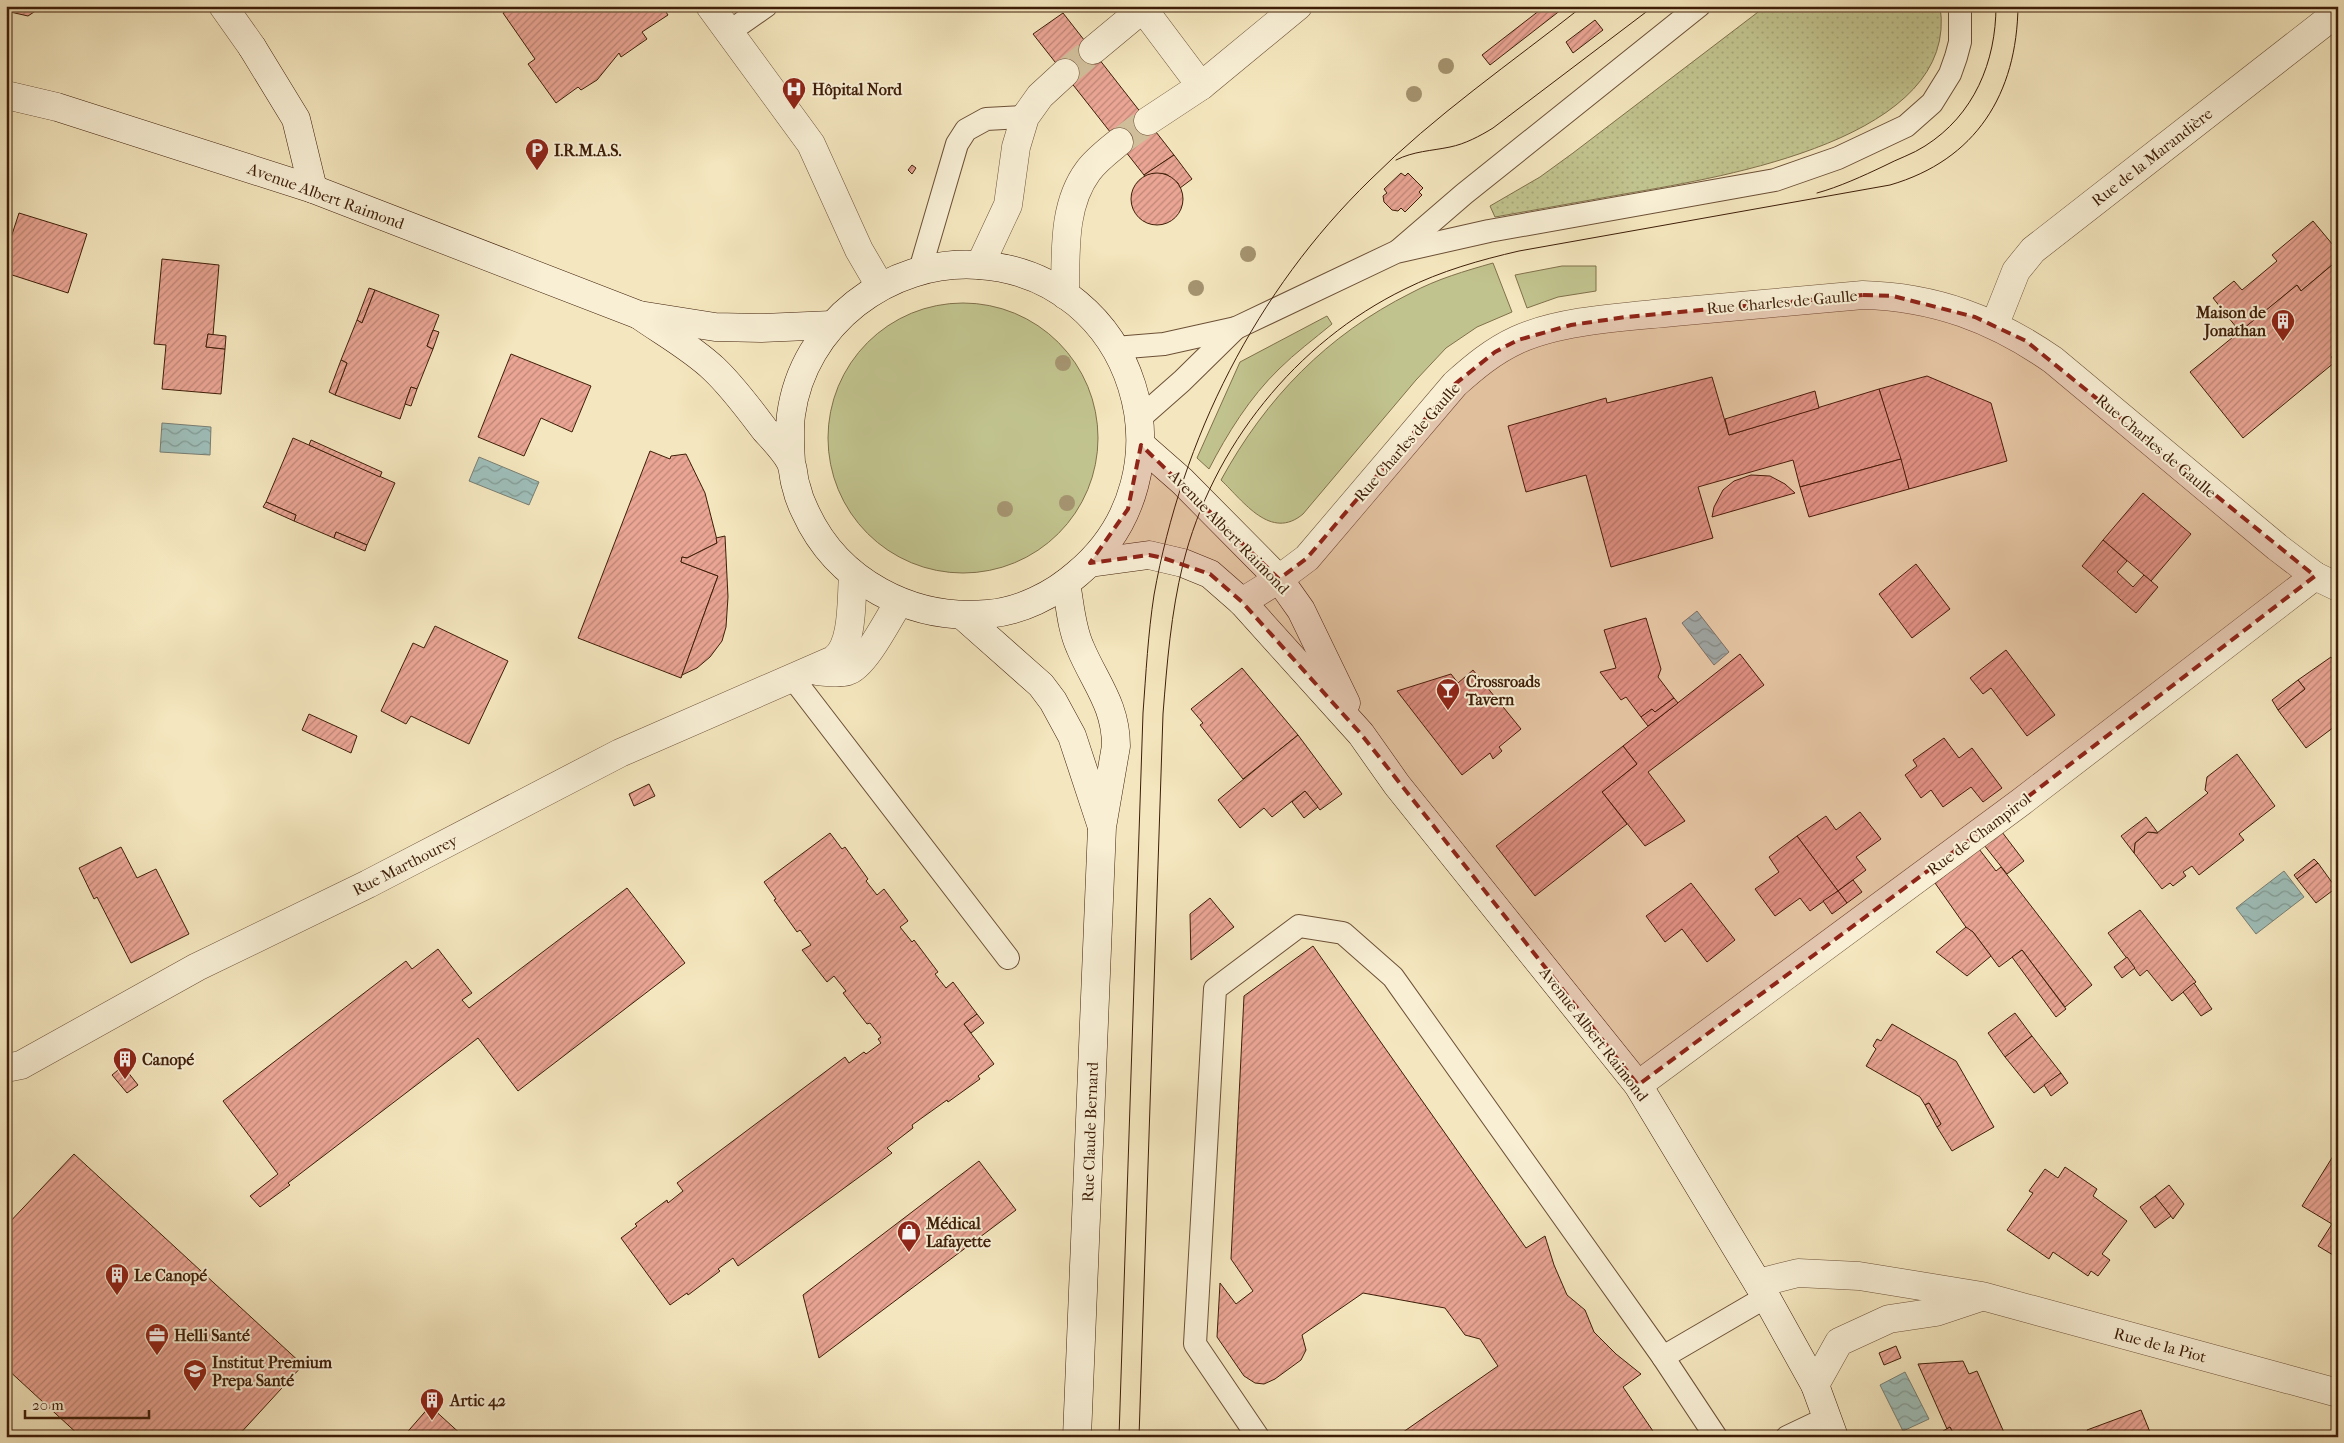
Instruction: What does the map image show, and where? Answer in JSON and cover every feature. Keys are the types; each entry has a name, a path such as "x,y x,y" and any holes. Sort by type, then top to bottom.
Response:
{"street":[{"path":"223,6 252,47 296,120 313,188"},
{"path":"710,6 811,144 859,250 880,286"},
{"path":"1148,121 1201,86 1298,6"},
{"path":"1093,50 1143,7 1201,86"},
{"name":"Rue de la Marandière","path":"1995,324 2016,271 2033,250 2338,12"},
{"path":"980,265 1008,205 1018,140 1025,117 1040,96 1065,73"},
{"name":"Avenue Albert Raimond","path":"6,95 57,107 313,188 639,315 722,327 832,325"},
{"path":"1065,295 1067,230 1076,192 1088,170 1119,142"},
{"path":"954,264 1003,268 1046,283 1065,295 1093,319 1115,348 1132,381 1140,418 1141,445 1138,474 1128,509 1105,547 1090,563 1049,594 1012,609 992,614 962,615 935,612 899,602 875,590 853,575 834,557 814,528 796,487 789,437 791,412 797,389 810,359 832,325 854,303 880,286 903,275 920,270 954,264"},
{"name":"Rue Charles de Gaulle","path":"1242,602 1279,580 1307,558 1455,384 1473,367 1494,352 1518,340 1571,325 1626,316 1863,295 1894,296 1920,300 1995,324 2026,341 2053,360 2277,547 2327,582"},
{"name":"Avenue Albert Raimond","path":"639,315 712,367 791,462"},
{"name":"Avenue Albert Raimond","path":"1141,445 1182,481 1279,580 1300,610 1361,734"},
{"name":"Avenue Albert Raimond","path":"1090,563 1149,555 1210,574 1242,602 1361,734 1397,785 1638,1085 1762,1290 1814,1384 1831,1427"},
{"name":"Rue Marthourey","path":"6,1068 21,1065 197,967 368,884 620,754 833,660 844,650 849,627 853,575"},
{"name":"Rue de Champirol","path":"1638,1085 2021,802 2327,582"},
{"name":"Rue Claude Bernard","path":"1066,583 1072,623 1079,646 1108,700 1116,733 1116,746 1102,827 1077,1437"},
{"name":"Rue Marthourey","path":"800,674 840,673 857,667 866,657 899,602"},
{"name":"Rue Claude Bernard","path":"962,615 1041,685 1054,701 1072,736 1102,827"},
{"name":"Rue de la Piot","path":"1762,1290 1798,1273 1859,1276 1982,1296 2338,1393"},
{"path":"1814,1384 1839,1342 1889,1320 1936,1312 1982,1296"}],"lane":[{"path":"729,32 766,6"},
{"path":"1396,252 1472,188 1699,6"},
{"path":"1115,348 1164,344 1236,328 1396,252 1489,231 1775,180 1838,158 1906,126 1932,103 1950,74 1956,57 1960,42 1960,6"},
{"path":"920,270 957,144 966,130 986,119 1025,117"},
{"path":"1140,418 1182,381 1236,328"},
{"path":"800,674 1008,958"},
{"path":"1258,1437 1195,1344 1215,989 1299,926 1343,933 1392,977 1662,1357 1716,1437"},
{"path":"1662,1357 1762,1290"},
{"path":"1787,1437 1831,1427"}],"highlighted area":[{"path":"1863,295 1893,296 1975,317 2026,341 2315,576 2021,802 1638,1085 1361,734 1242,602 1210,574 1163,558 1149,555 1090,563 1128,509 1141,445 1279,579 1307,558 1455,384 1495,352 1518,340 1571,325 1626,317"}],"green space":[{"path":"1766,6 1940,6 1936,52 1913,89 1875,119 1827,143 1774,162 1720,176 1495,217 1490,206 1540,177"},
{"path":"1493,263 1512,312 1477,327 1446,348 1416,380 1303,514 1291,521 1280,523 1269,521 1249,508 1221,480 1258,422 1279,396 1301,372 1352,328 1421,288 1441,279"},
{"path":"1562,266 1596,266 1596,291 1558,297 1527,308 1515,275"},
{"path":"963,303 989,306 1015,313 1049,334 1067,352 1088,386 1095,412 1098,438 1095,464 1088,490 1067,524 1049,542 1015,563 989,570 963,573 937,570 911,563 877,542 859,524 838,490 831,464 828,438 831,412 838,386 859,352 877,334 911,313 937,306"},
{"path":"1327,316 1332,324 1285,363 1268,380 1231,429 1209,469 1197,458 1240,362"}],"water":[{"path":"162,423 211,427 210,455 160,452"},
{"path":"479,457 539,482 529,505 469,481"},
{"path":"1697,611 1729,652 1714,665 1682,623"},
{"path":"2284,871 2304,897 2256,934 2236,908"},
{"path":"1905,1372 1929,1419 1903,1431 1880,1385"}],"building":[{"path":"6,6 43,6 28,16 6,11"},
{"path":"513,6 662,6 668,15 642,32 647,39 621,57 619,53 597,80 581,90 578,87 556,103 528,64 535,59 503,13"},
{"path":"1538,6 1566,6 1490,65 1482,55 1540,10"},
{"path":"1063,13 1174,155 1144,175 1033,34"},
{"path":"1595,20 1603,30 1573,53 1566,42"},
{"path":"1174,155 1192,179 1180,188 1178,183 1166,174 1152,174 1145,177 1144,175"},
{"path":"912,165 916,168 912,174 908,170"},
{"path":"1157,173 1167,175 1175,181 1181,189 1183,199 1181,209 1175,217 1167,223 1157,225 1147,223 1139,217 1133,209 1131,199 1133,189 1139,181 1147,175"},
{"path":"1401,173 1405,176 1408,173 1423,188 1419,192 1422,195 1405,212 1401,208 1398,211 1392,210 1384,202 1383,196 1387,193 1384,189"},
{"path":"19,213 87,234 68,293 6,273 6,253"},
{"path":"2313,221 2338,251 2338,260 2301,291 2297,285 2240,332 2213,298 2234,281 2242,290 2277,261 2272,255"},
{"path":"162,259 219,265 213,335 208,334 206,347 225,349 221,394 162,389 166,345 154,344"},
{"name":"Maison de Jonathan","path":"2338,260 2338,352 2331,357 2335,362 2243,438 2190,372 2297,285 2301,291"},
{"path":"369,288 375,290 362,323 357,320"},
{"path":"375,290 439,315 427,346 433,349 417,389 411,387 400,419 335,395 347,363 341,360 357,320 362,323"},
{"path":"433,330 439,332 433,349 427,346"},
{"path":"208,334 226,336 225,349 206,347"},
{"path":"511,354 591,386 572,432 541,418 524,456 478,437"},
{"path":"341,360 347,363 335,395 329,392"},
{"path":"1927,376 1991,403 2007,461 1909,489 1879,389"},
{"path":"1712,377 1729,435 1879,389 1901,459 1800,487 1793,460 1698,487 1713,538 1611,567 1586,475 1526,492 1508,426 1606,398 1607,403"},
{"path":"411,387 417,389 411,406 405,404"},
{"path":"1815,391 1819,408 1729,435 1725,419"},
{"path":"293,438 395,483 367,545 336,532 334,538 294,521 296,515 266,502"},
{"path":"311,440 382,472 380,477 309,445"},
{"path":"650,451 670,459 671,456 686,454 705,493 717,540 717,543 687,558 682,557 681,562 718,576 681,678 578,638"},
{"path":"1901,459 1909,489 1809,517 1800,487"},
{"path":"1751,475 1770,476 1785,484 1795,493 1712,517 1714,507 1723,490 1734,481"},
{"path":"2143,493 2191,534 2151,581 2103,540"},
{"path":"266,502 296,515 294,521 263,507"},
{"path":"336,532 367,545 365,551 334,538"},
{"path":"725,536 728,597 726,627 722,641 710,657 697,668 682,675 718,576 681,562 682,557 687,558 717,543 716,538"},
{"path":"2103,540 2127,561 2117,572 2133,587 2144,575 2158,587 2136,613 2082,566"},
{"path":"1916,564 1950,609 1912,638 1879,594"},
{"path":"1646,618 1661,669 1658,677 1674,698 1655,712 1652,709 1641,717 1626,697 1621,700 1600,672 1616,668 1604,630"},
{"path":"435,626 508,661 469,744 411,716 406,724 381,711 413,643 424,648"},
{"path":"2006,650 2055,715 2027,736 1991,688 1983,694 1970,678"},
{"path":"1740,654 1764,685 1648,772 1685,821 1645,846 1602,792 1637,764 1623,746"},
{"path":"2331,657 2338,666 2338,724 2306,748 2278,710 2305,689 2298,680"},
{"path":"1242,668 1298,735 1243,779 1200,725 1203,723 1191,709"},
{"path":"1473,670 1521,729 1499,747 1502,751 1493,759 1490,753 1462,775 1397,691 1451,674 1458,683"},
{"path":"2298,680 2305,689 2278,710 2272,700"},
{"path":"1674,698 1678,703 1648,726 1641,717 1652,709 1655,712"},
{"path":"309,714 357,736 351,753 302,730"},
{"path":"1298,735 1342,794 1320,810 1305,791 1272,817 1264,808 1240,828 1218,800"},
{"path":"1944,738 1959,758 1972,748 2002,788 1983,802 1971,787 1943,807 1931,790 1921,798 1905,775 1917,766 1913,760"},
{"path":"1623,746 1637,764 1602,792 1627,824 1535,896 1496,846"},
{"path":"2237,754 2275,806 2239,834 2244,840 2199,875 2192,866 2183,872 2186,876 2173,886 2170,883 2162,889 2134,853 2135,843 2148,832 2157,833 2208,793 2205,790 2207,777"},
{"path":"649,784 655,796 634,806 629,794"},
{"path":"1305,791 1318,807 1304,818 1292,802"},
{"path":"1860,812 1881,839 1856,857 1866,870 1838,891 1797,836 1826,816 1836,830"},
{"path":"2146,817 2158,833 2148,832 2135,843 2134,853 2121,836"},
{"path":"2002,832 2024,861 2007,874 1984,845"},
{"path":"830,833 842,849 845,847 877,895 884,889 908,921 900,927 912,942 914,940 938,972 935,974 946,988 953,982 977,1014 964,1024 994,1064 978,1076 980,1079 912,1125 913,1128 887,1148 892,1153 738,1266 733,1258 718,1269 720,1271 688,1295 687,1293 670,1305 621,1238 637,1226 635,1224 667,1200 668,1203 683,1191 677,1183 845,1057 849,1063 881,1043 878,1039 881,1037 870,1023 867,1024 843,993 846,991 834,976 827,982 802,950 811,945 800,930 797,932 774,900 776,899 764,882"},
{"path":"1797,836 1838,891 1810,911 1800,898 1775,916 1755,889 1779,872 1769,857"},
{"path":"121,847 137,878 156,869 189,934 131,963 97,897 94,899 79,868"},
{"path":"1979,849 1996,871 2001,867 2092,985 2065,1007 2022,950 1999,967 1973,932 1968,930 1935,883"},
{"path":"2314,859 2318,863 2297,879 2294,875"},
{"path":"2318,863 2336,888 2316,903 2297,879"},
{"path":"1853,880 1862,892 1847,903 1838,891"},
{"path":"1691,883 1735,940 1707,962 1682,929 1665,942 1646,916"},
{"path":"627,888 685,963 518,1091 478,1038 288,1183 290,1185 260,1207 250,1196 278,1174 223,1101 406,961 412,969 438,949 472,993 462,1000 469,1008"},
{"path":"1838,891 1847,903 1832,914 1823,901"},
{"path":"1210,898 1234,927 1191,960 1190,914"},
{"path":"2140,910 2196,982 2172,1001 2147,970 2140,976 2108,933"},
{"path":"1966,927 1973,932 1991,956 1967,976 1936,952"},
{"path":"1313,946 1526,1248 1545,1236 1554,1265 1567,1295 1585,1310 1594,1332 1616,1354 1641,1374 1623,1387 1657,1437 1396,1437 1498,1366 1480,1339 1465,1335 1445,1308 1363,1293 1302,1335 1306,1350 1301,1360 1275,1379 1264,1384 1255,1383 1244,1376 1217,1337 1220,1283 1236,1304 1253,1291 1231,1259 1244,996"},
{"path":"2022,950 2066,1009 2056,1017 2012,957"},
{"path":"2127,957 2135,968 2122,978 2114,967"},
{"path":"2194,983 2212,1009 2201,1016 2183,992"},
{"path":"2015,1013 2032,1036 2005,1057 1988,1033"},
{"path":"977,1014 984,1023 971,1033 964,1024"},
{"path":"1892,1024 1956,1061 1994,1127 1952,1151 1937,1127 1941,1124 1929,1103 1925,1105 1920,1097 1866,1066 1876,1049 1873,1046 1877,1039 1881,1041"},
{"path":"2032,1036 2061,1073 2034,1093 2005,1057"},
{"name":"Canopé","path":"123,1066 138,1085 127,1093 112,1075"},
{"path":"2061,1073 2068,1083 2051,1096 2044,1085"},
{"path":"1929,1103 1941,1124 1937,1127 1925,1105"},
{"path":"2335,1153 2338,1154 2338,1258 2318,1246 2332,1224 2302,1206"},
{"name":"Le Canopé","path":"74,1154 303,1365 237,1437 81,1437 6,1368 6,1226"},
{"name":"Médical Lafayette","path":"979,1161 1016,1210 819,1358 803,1295"},
{"path":"2065,1167 2097,1189 2093,1196 2127,1221 2102,1254 2110,1260 2098,1276 2091,1271 2088,1276 2053,1252 2049,1259 2007,1230 2033,1193 2029,1191 2045,1169 2058,1178"},
{"path":"2169,1185 2184,1204 2173,1219 2155,1196"},
{"path":"2155,1196 2171,1216 2155,1228 2140,1207"},
{"path":"1896,1346 1901,1358 1884,1365 1879,1353"},
{"path":"1963,1361 1969,1374 1977,1371 2006,1437 1955,1437 1950,1427 1947,1429 1918,1364"},
{"name":"Artic 42","path":"430,1406 464,1437 403,1437"},
{"path":"2141,1410 2152,1437 2090,1437 2087,1430"},
{"path":"1950,1427 1955,1437 1946,1437 1943,1431"},
{"path":"2240,1432 2258,1437 2239,1437"}],"tunnel":[{"path":"1065,73 1093,50"},
{"path":"1119,142 1148,121"}],"tram line":[{"path":"1119,1437 1143,713 1154,595 1167,537 1184,480 1205,424 1230,370 1259,319 1292,270 1329,223 1370,180 1421,133 1583,6"},
{"path":"1396,160 1416,153 1461,144 1488,131 1654,6"},
{"path":"1817,193 1851,181 1915,152 1942,133 1957,119 1969,103 1986,67 1992,47 1996,6"},
{"path":"1139,1437 1163,714 1168,657 1179,582 1196,521 1215,479 1237,440 1264,402 1295,368 1328,338 1365,311 1405,289 1447,271 1519,251 1890,185 1920,174 1946,159 1968,141 1986,119 2000,95 2010,68 2016,38 2018,6"}],"place":[{"name":"Hôpital Nord","path":"794,110"},
{"name":"I.R.M.A.S.","path":"537,171"},
{"name":"Maison de Jonathan","path":"2283,342"},
{"name":"Crossroads Tavern","path":"1448,711"},
{"name":"Canopé","path":"125,1080"},
{"name":"Médical Lafayette","path":"909,1253"},
{"name":"Le Canopé","path":"117,1296"},
{"name":"Helli Santé","path":"157,1356"},
{"name":"Institut Premium Prepa Santé","path":"195,1392"},
{"name":"Artic 42","path":"432,1421"}]}
